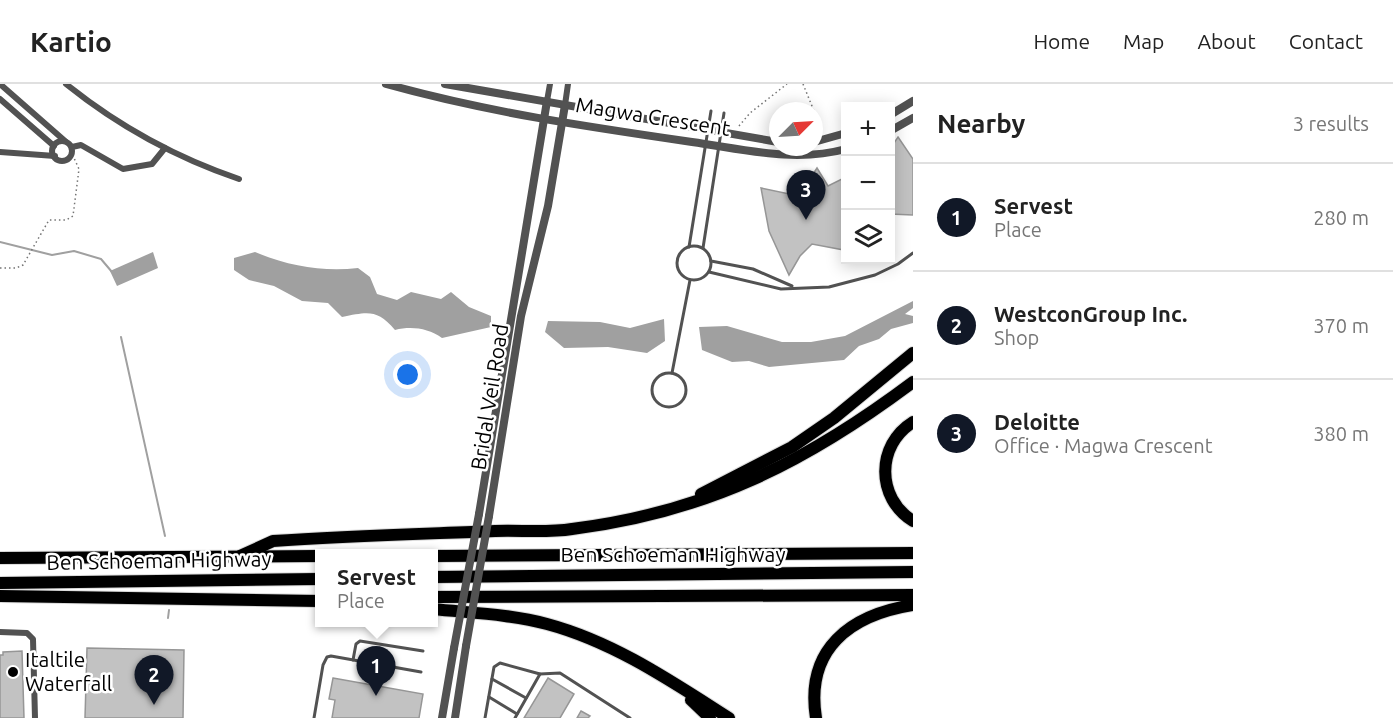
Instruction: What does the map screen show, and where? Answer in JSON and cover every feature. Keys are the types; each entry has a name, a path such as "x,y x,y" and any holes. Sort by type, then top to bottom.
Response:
{"highway":[{"path":"678,506 792,447 834,418 913,353"},
{"path":"240,556 273,541 569,530 633,519 722,494 783,467 843,433 913,382"},
{"path":"913,423 898,434 884,462 892,501 900,512 913,521"},
{"name":"Ben Schoeman Highway","path":"438,556 913,553"},
{"name":"Ben Schoeman Highway","path":"0,558 315,556"},
{"name":"Ben Schoeman Highway","path":"438,577 913,573"},
{"name":"Ben Schoeman Highway","path":"0,583 315,579"},
{"path":"438,597 913,594"},
{"path":"0,596 315,600"},
{"path":"816,718 815,678 827,650 856,623 872,615 913,605"},
{"path":"438,610 546,624 583,636 655,671 729,718"},
{"path":"655,671 710,718"}],"street":[{"path":"0,84 72,147"},
{"path":"66,84 108,114 165,148 239,179"},
{"name":"Magwa Crescent","path":"386,84 465,104 719,146 806,156 841,150"},
{"name":"Magwa Crescent","path":"445,84 769,141"},
{"name":"Bridal Veil Road","path":"442,718 550,84"},
{"name":"Bridal Veil Road","path":"455,718 521,316 548,206 568,84"},
{"path":"0,99 54,146 55,156"},
{"path":"895,112 913,101"},
{"path":"895,128 913,118"},
{"path":"823,139 841,134"},
{"path":"54,146 65,141"},
{"path":"72,147 81,145 123,169 152,164 165,148"},
{"path":"0,152 55,156 62,160 70,157 72,147"},
{"path":"0,632 27,633 33,639 35,718"}],"lane":[{"path":"689,247 711,111"},
{"path":"702,249 724,113"},
{"path":"711,261 709,272 701,279 690,280 681,273 678,262 682,252 689,247 702,249 711,261 762,272 794,287"},
{"path":"709,272 775,288 829,287 884,271 913,253"},
{"path":"672,373 690,280"},
{"path":"672,373 684,383 685,393 680,402 665,406 652,395 653,383 661,375 672,373"},
{"path":"353,660 359,641 423,651"},
{"path":"314,718 324,660 331,656 421,672"},
{"path":"485,718 494,667 500,663 540,674 560,673 630,718"},
{"path":"515,718 540,674"},
{"path":"492,679 526,698"},
{"path":"489,697 518,714"}],"path":[{"path":"738,137 740,122 787,84"},
{"path":"803,84 810,102"},
{"path":"0,268 19,267 27,259 49,220 69,219 74,214 78,165 74,158 70,157"}],"shaded area":[{"path":"153,252 158,268 117,286 110,271"},
{"path":"255,252 306,267 358,268 370,277 377,294 397,300 411,292 441,299 451,292 469,307 491,316 491,327 442,338 419,329 395,330 377,315 365,313 342,317 328,303 302,301 274,286 249,280 234,270 234,258"},
{"path":"913,301 913,308 905,314 913,316 913,323 891,329 879,339 859,346 844,360 769,367 749,361 732,362 702,350 699,327 727,326 782,342 811,342 845,336"},
{"path":"664,319 665,341 647,353 608,347 564,348 545,332 548,321 600,322 630,328"}],"building":[{"path":"898,137 913,159 913,215 895,214 895,142"},
{"path":"817,168 828,186 841,180 841,249 812,244 800,256 789,275 769,231 761,188 794,195 806,185"},
{"path":"87,648 184,650 183,718 85,718"},
{"path":"22,651 24,718 0,718 0,655 3,655 3,652"},
{"path":"333,678 423,694 419,718 332,718 335,700 329,699"},
{"path":"548,678 574,694 560,718 524,718"},
{"path":"581,711 590,716 577,718"}],"waterway":[{"path":"0,242 52,255 74,251 101,259 112,272"},
{"path":"121,337 165,536"},
{"path":"168,618 169,610"}],"place":[{"name":"Deloitte","path":"806,220"},
{"name":"Italtile Waterfall","path":"13,672"},
{"name":"Servest","path":"376,696"},
{"name":"WestconGroup Inc.","path":"154,705"}]}
